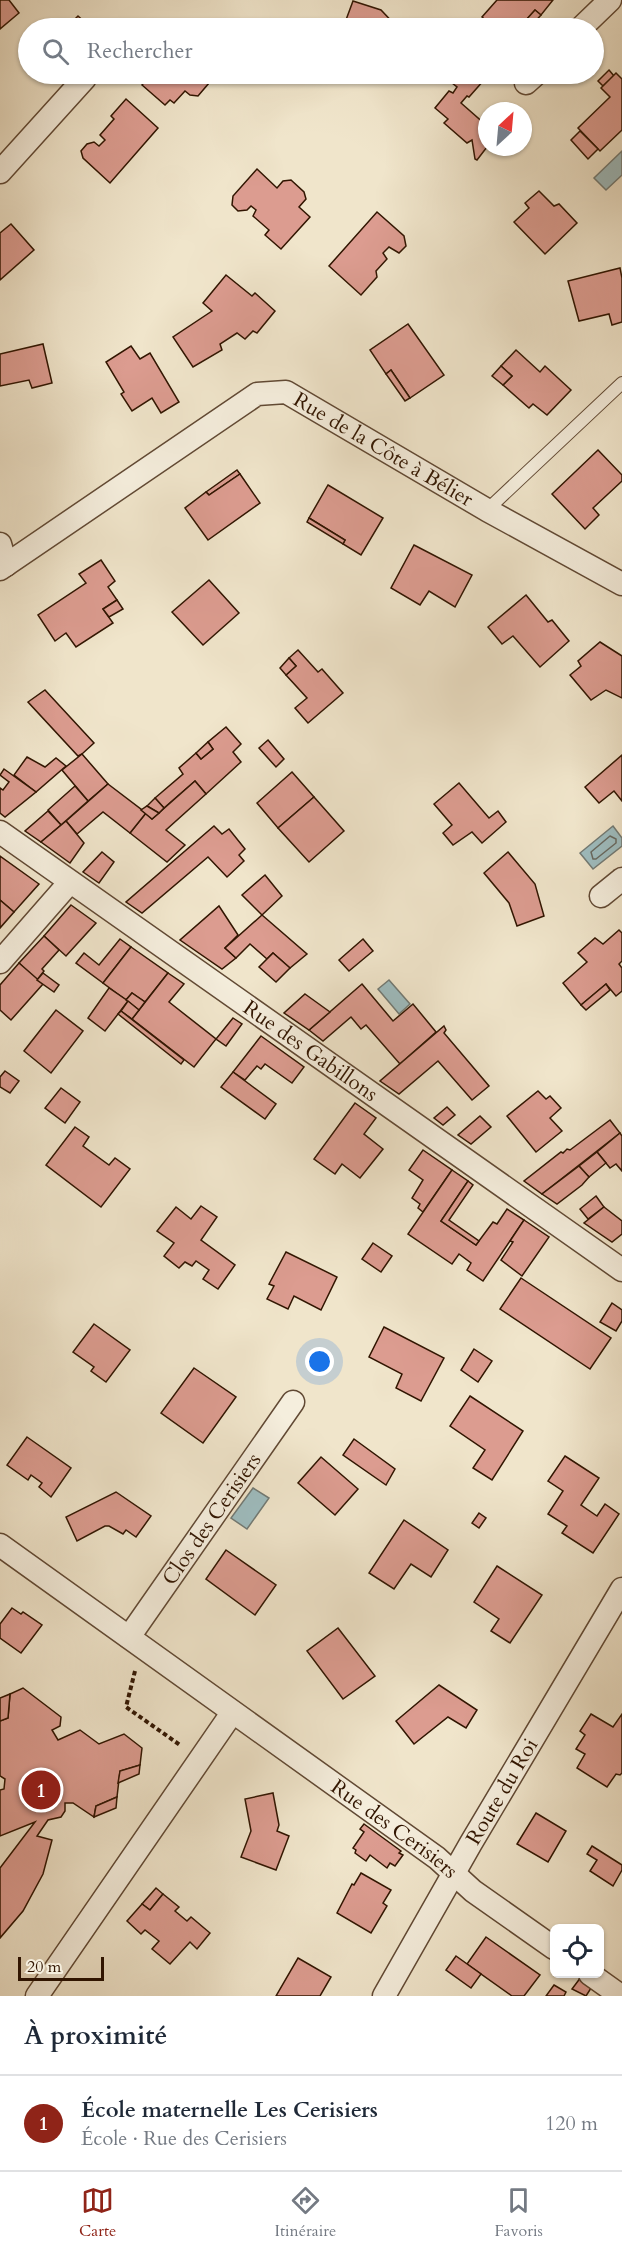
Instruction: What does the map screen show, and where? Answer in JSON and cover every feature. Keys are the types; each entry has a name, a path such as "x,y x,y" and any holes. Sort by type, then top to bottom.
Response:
{"street":[{"path":"591,18 610,0"},
{"path":"0,172 80,84"},
{"name":"Rue de la Côte à Bélier","path":"2,559 257,394 286,392 487,510 622,584"},
{"name":"Rue des Gabillons","path":"0,832 622,1269"},
{"path":"601,896 622,879"},
{"path":"0,962 70,882"},
{"name":"Clos des Cerisiers","path":"129,1637 293,1402"},
{"name":"Rue des Cerisiers","path":"0,1545 437,1858 473,1891 550,1945"},
{"name":"Route du Roi","path":"384,1996 622,1589"},
{"path":"36,1996 232,1713"},
{"path":"596,1978 621,1996"}],"lane":[{"path":"487,510 622,383"}],"path":[{"path":"149,1651 133,1675 126,1707 200,1759"}],"water":[{"path":"622,151 622,175 606,190 594,178"},
{"path":"613,826 622,838 622,846 593,869 580,853"},
{"path":"389,980 410,1004 399,1014 378,989"},
{"path":"253,1488 269,1498 247,1529 231,1518"}],"building":[{"path":"0,0 9,0 19,13 0,29"},
{"path":"497,0 553,0 541,15 535,10 528,18 482,17"},
{"path":"353,1 381,10 389,18 347,18"},
{"path":"535,10 541,15 538,18 528,18"},
{"path":"609,70 614,76 603,86 601,84 604,84 604,75"},
{"path":"616,73 622,79 622,130 600,151 578,128 610,97 601,88"},
{"path":"208,84 198,96 190,95 185,91 174,103 170,100 165,105 142,85"},
{"path":"453,84 480,84 461,103 478,118 478,156 480,156 477,160 472,140 467,143 444,123 448,119 435,108 449,91 453,93 457,87"},
{"path":"126,99 158,128 110,183 83,158 81,151 87,144 94,142 99,146 105,140 100,135 114,119 111,116"},
{"path":"580,131 598,149 588,159 571,140"},
{"path":"257,169 277,188 283,181 291,180 304,192 306,199 299,207 310,217 281,249 265,235 269,230 253,216 256,210 251,206 247,210 238,211 232,205 233,196"},
{"path":"539,191 554,206 559,204 577,223 545,254 514,222 529,208 525,203"},
{"path":"377,212 404,236 406,246 399,253 389,247 383,253 387,259 376,271 377,277 361,295 329,266"},
{"path":"11,224 34,250 0,280 0,233"},
{"path":"620,268 622,322 612,325 609,314 579,321 568,281"},
{"path":"226,275 252,296 255,293 275,311 257,333 253,331 245,339 237,333 220,344 222,350 193,367 173,337 212,311 203,303"},
{"path":"408,324 444,375 410,398 391,370 386,374 370,350"},
{"path":"43,344 52,383 32,388 29,380 0,386 0,354"},
{"path":"131,346 140,359 150,353 179,402 161,413 152,398 132,411 121,394 124,392 106,362"},
{"path":"516,350 540,372 545,366 571,390 547,415 533,404 529,408 503,385 512,376 501,366"},
{"path":"501,366 512,376 503,385 492,376"},
{"path":"391,370 410,398 405,401 386,374"},
{"path":"598,450 622,475 622,481 593,508 599,515 585,529 552,494"},
{"path":"237,470 240,474 209,495 206,492"},
{"path":"240,474 260,503 208,540 185,508 206,492 209,495"},
{"path":"328,485 383,518 361,555 343,544 345,540 309,518"},
{"path":"309,518 345,540 343,544 307,522"},
{"path":"414,545 472,575 455,607 429,591 420,605 391,588"},
{"path":"101,560 115,581 108,587 117,600 103,609 113,623 76,647 66,633 55,641 38,615 86,583 79,574"},
{"path":"209,580 239,613 203,645 172,612"},
{"path":"526,595 548,622 552,620 569,641 540,667 513,636 502,644 488,627"},
{"path":"117,600 123,609 109,617 103,609"},
{"path":"600,642 622,656 622,698 606,690 591,700 570,675 581,666 578,661"},
{"path":"298,650 318,672 322,669 343,693 308,723 295,708 307,698 286,675 296,666 289,658"},
{"path":"289,658 296,666 286,675 280,668"},
{"path":"45,690 94,743 82,754 78,756 28,702"},
{"path":"226,727 241,744 233,752 241,762 206,794 195,781 164,808 155,798 183,774 179,768 196,753 201,759 213,749 208,742"},
{"path":"268,740 284,759 276,767 259,748"},
{"path":"208,742 213,749 201,759 196,753"},
{"path":"82,754 108,784 88,801 62,770"},
{"path":"622,755 622,801 614,791 599,803 585,787"},
{"path":"27,757 45,767 56,758 66,766 36,792 14,775"},
{"path":"4,769 36,792 5,817 0,813 0,788 3,790 9,782 0,775"},
{"path":"292,772 314,797 278,828 257,803"},
{"path":"195,781 206,794 166,830 185,845 167,862 130,833 146,813 152,819"},
{"path":"459,783 489,818 498,811 506,822 482,843 472,832 453,845 443,833 452,825 434,804"},
{"path":"108,784 146,813 130,833 103,812 77,834 66,821"},
{"path":"75,786 88,801 61,825 48,810"},
{"path":"314,797 344,831 309,862 278,828"},
{"path":"155,798 164,808 159,813 147,806"},
{"path":"147,806 159,813 152,819 141,810"},
{"path":"48,811 61,825 41,842 25,831"},
{"path":"66,821 84,843 70,863 41,842"},
{"path":"214,826 222,834 229,829 245,849 239,855 244,861 227,877 208,857 142,913 126,902"},
{"path":"102,852 114,862 99,883 83,872"},
{"path":"508,852 535,884 544,916 517,926 509,903 484,873"},
{"path":"0,856 39,884 14,912 0,900"},
{"path":"265,875 282,896 262,915 242,895"},
{"path":"0,900 14,912 0,928"},
{"path":"71,905 96,923 66,956 44,936"},
{"path":"219,906 238,935 225,948 236,958 222,969 180,940"},
{"path":"262,915 307,954 290,968 273,953 267,959 250,944 236,958 225,948"},
{"path":"619,930 622,933 622,961 619,964 622,968 622,991 616,996 606,984 581,1005 563,983 587,962 578,953 595,938 603,944"},
{"path":"44,936 59,950 42,969 44,971 37,980 19,963"},
{"path":"120,939 131,947 103,983 76,963 84,953 99,965"},
{"path":"363,939 373,951 349,971 339,960"},
{"path":"131,947 168,973 145,1002 132,993 126,1000 103,983"},
{"path":"273,953 290,968 276,982 259,967"},
{"path":"19,963 43,984 11,1020 0,1010 0,985"},
{"path":"43,973 59,985 54,992 37,980"},
{"path":"168,973 184,984 169,1002 216,1039 194,1067 132,1019"},
{"path":"362,984 393,1021 413,1004 436,1032 400,1064 366,1025 361,1029 351,1017 323,1041 309,1030"},
{"path":"606,984 610,990 586,1010 581,1005"},
{"path":"109,988 128,1001 105,1031 88,1018"},
{"path":"132,993 145,1002 139,1010 126,1000"},
{"path":"305,994 330,1012 309,1030 284,1013"},
{"path":"128,1001 139,1010 132,1019 121,1011"},
{"path":"56,1010 83,1031 51,1073 24,1051"},
{"path":"121,1011 184,1060 181,1064 118,1014"},
{"path":"233,1018 242,1024 226,1046 216,1039"},
{"path":"444,1026 446,1030 444,1033 489,1086 472,1100 438,1061 399,1094 380,1081"},
{"path":"261,1036 304,1067 292,1083 265,1064 261,1069 257,1066 245,1080 233,1072"},
{"path":"5,1071 19,1081 10,1093 0,1087 0,1077"},
{"path":"233,1072 276,1104 265,1119 221,1087"},
{"path":"61,1088 80,1102 65,1123 45,1108"},
{"path":"538,1091 546,1099 550,1096 561,1108 550,1118 562,1131 536,1152 507,1116"},
{"path":"355,1103 376,1118 364,1134 383,1149 360,1178 342,1164 335,1174 314,1159"},
{"path":"447,1107 455,1115 443,1125 434,1118"},
{"path":"480,1116 491,1127 471,1144 458,1135"},
{"path":"610,1120 620,1133 542,1194 524,1181 561,1152 570,1150"},
{"path":"75,1127 89,1137 83,1146 109,1165 115,1158 130,1169 101,1207 46,1165"},
{"path":"620,1133 622,1136 622,1171 616,1164 610,1168 597,1152"},
{"path":"423,1150 452,1170 423,1212 418,1208 420,1204 412,1198 423,1180 409,1170"},
{"path":"597,1152 606,1163 589,1177 579,1166"},
{"path":"579,1166 589,1177 557,1204 542,1194"},
{"path":"452,1170 468,1181 441,1221 476,1245 493,1222 497,1224 507,1209 524,1220 483,1281 467,1270 471,1263 459,1254 452,1264 408,1234"},
{"path":"468,1181 473,1185 449,1220 479,1241 476,1245 441,1221"},
{"path":"596,1196 604,1207 588,1219 580,1209"},
{"path":"201,1206 217,1217 201,1240 235,1265 218,1289 203,1279 209,1270 196,1261 192,1266 185,1262 179,1268 164,1256 174,1243 157,1231 176,1207 191,1219"},
{"path":"604,1207 622,1221 622,1234 612,1242 584,1223"},
{"path":"524,1220 549,1237 522,1276 501,1260"},
{"path":"373,1243 392,1256 381,1272 362,1259"},
{"path":"286,1252 337,1277 321,1310 294,1296 288,1309 267,1299 274,1286 269,1284"},
{"path":"521,1278 611,1338 590,1369 500,1309"},
{"path":"612,1303 622,1310 622,1321 616,1331 600,1322"},
{"path":"94,1324 130,1350 106,1382 91,1371 94,1367 73,1352"},
{"path":"384,1327 444,1358 421,1401 396,1388 402,1374 369,1357"},
{"path":"474,1349 492,1361 478,1382 461,1370"},
{"path":"194,1368 236,1397 203,1443 161,1413"},
{"path":"470,1396 523,1431 492,1480 473,1468 485,1450 450,1426"},
{"path":"27,1437 71,1468 51,1497 39,1487 42,1483 31,1475 28,1480 7,1465"},
{"path":"354,1439 395,1469 386,1485 343,1455"},
{"path":"565,1456 599,1478 581,1505 597,1516 605,1504 619,1514 593,1553 562,1533 567,1526 548,1514 563,1491 548,1481"},
{"path":"321,1457 358,1489 335,1515 298,1483"},
{"path":"116,1492 151,1516 136,1537 126,1530 123,1534 105,1526 77,1541 66,1517"},
{"path":"479,1513 486,1518 479,1528 472,1523"},
{"path":"404,1520 448,1550 431,1577 411,1564 394,1589 369,1573"},
{"path":"226,1550 276,1585 255,1615 206,1579"},
{"path":"497,1566 542,1595 510,1643 491,1631 499,1619 474,1602"},
{"path":"12,1608 21,1614 23,1612 42,1625 21,1653 0,1638 0,1624"},
{"path":"338,1628 375,1676 343,1699 307,1651"},
{"path":"439,1685 477,1710 466,1728 448,1717 414,1744 396,1721"},
{"path":"23,1688 61,1717 60,1726 52,1730 58,1740 80,1730 99,1744 124,1734 142,1748 140,1765 120,1771 117,1797 96,1806 94,1817 73,1803 65,1803 65,1811 61,1817 48,1820 37,1836 52,1840 43,1874 23,1911 0,1938 0,1868 35,1822 0,1836 0,1790 4,1789 5,1779 0,1776 0,1721 8,1718 10,1694"},
{"path":"10,1694 8,1718 0,1721 0,1698"},
{"path":"591,1714 613,1727 622,1714 622,1773 616,1774 607,1787 577,1768 585,1754 576,1749 585,1735 580,1731"},
{"path":"140,1765 139,1774 118,1783 120,1771"},
{"path":"273,1793 279,1825 277,1831 289,1836 276,1870 241,1857 251,1831 245,1799"},
{"path":"117,1797 116,1808 94,1817 96,1806"},
{"path":"536,1813 566,1831 548,1862 517,1844"},
{"path":"364,1824 401,1851 399,1853 403,1855 395,1866 390,1863 387,1868 370,1855 366,1861 355,1853 356,1850 353,1848 364,1832 360,1829"},
{"path":"592,1846 622,1865 622,1870 613,1886 590,1871 597,1860 587,1854"},
{"path":"361,1873 391,1890 383,1903 387,1906 371,1933 337,1913 352,1884 354,1885"},
{"path":"156,1888 163,1894 150,1910 142,1904"},
{"path":"163,1894 179,1907 175,1911 187,1921 191,1917 210,1933 197,1949 190,1942 170,1964 152,1949 159,1941 145,1930 141,1934 127,1921 142,1904 150,1910"},
{"path":"486,1937 540,1975 524,1996 512,1996 467,1964"},
{"path":"456,1956 481,1974 471,1988 446,1970"},
{"path":"298,1958 331,1977 320,1996 276,1996"},
{"path":"580,1978 593,1985 586,1996 572,1989"},
{"path":"554,1985 566,1992 564,1996 546,1996"}],"place":[{"name":"École maternelle Les Cerisiers","path":"41,1790"}]}
